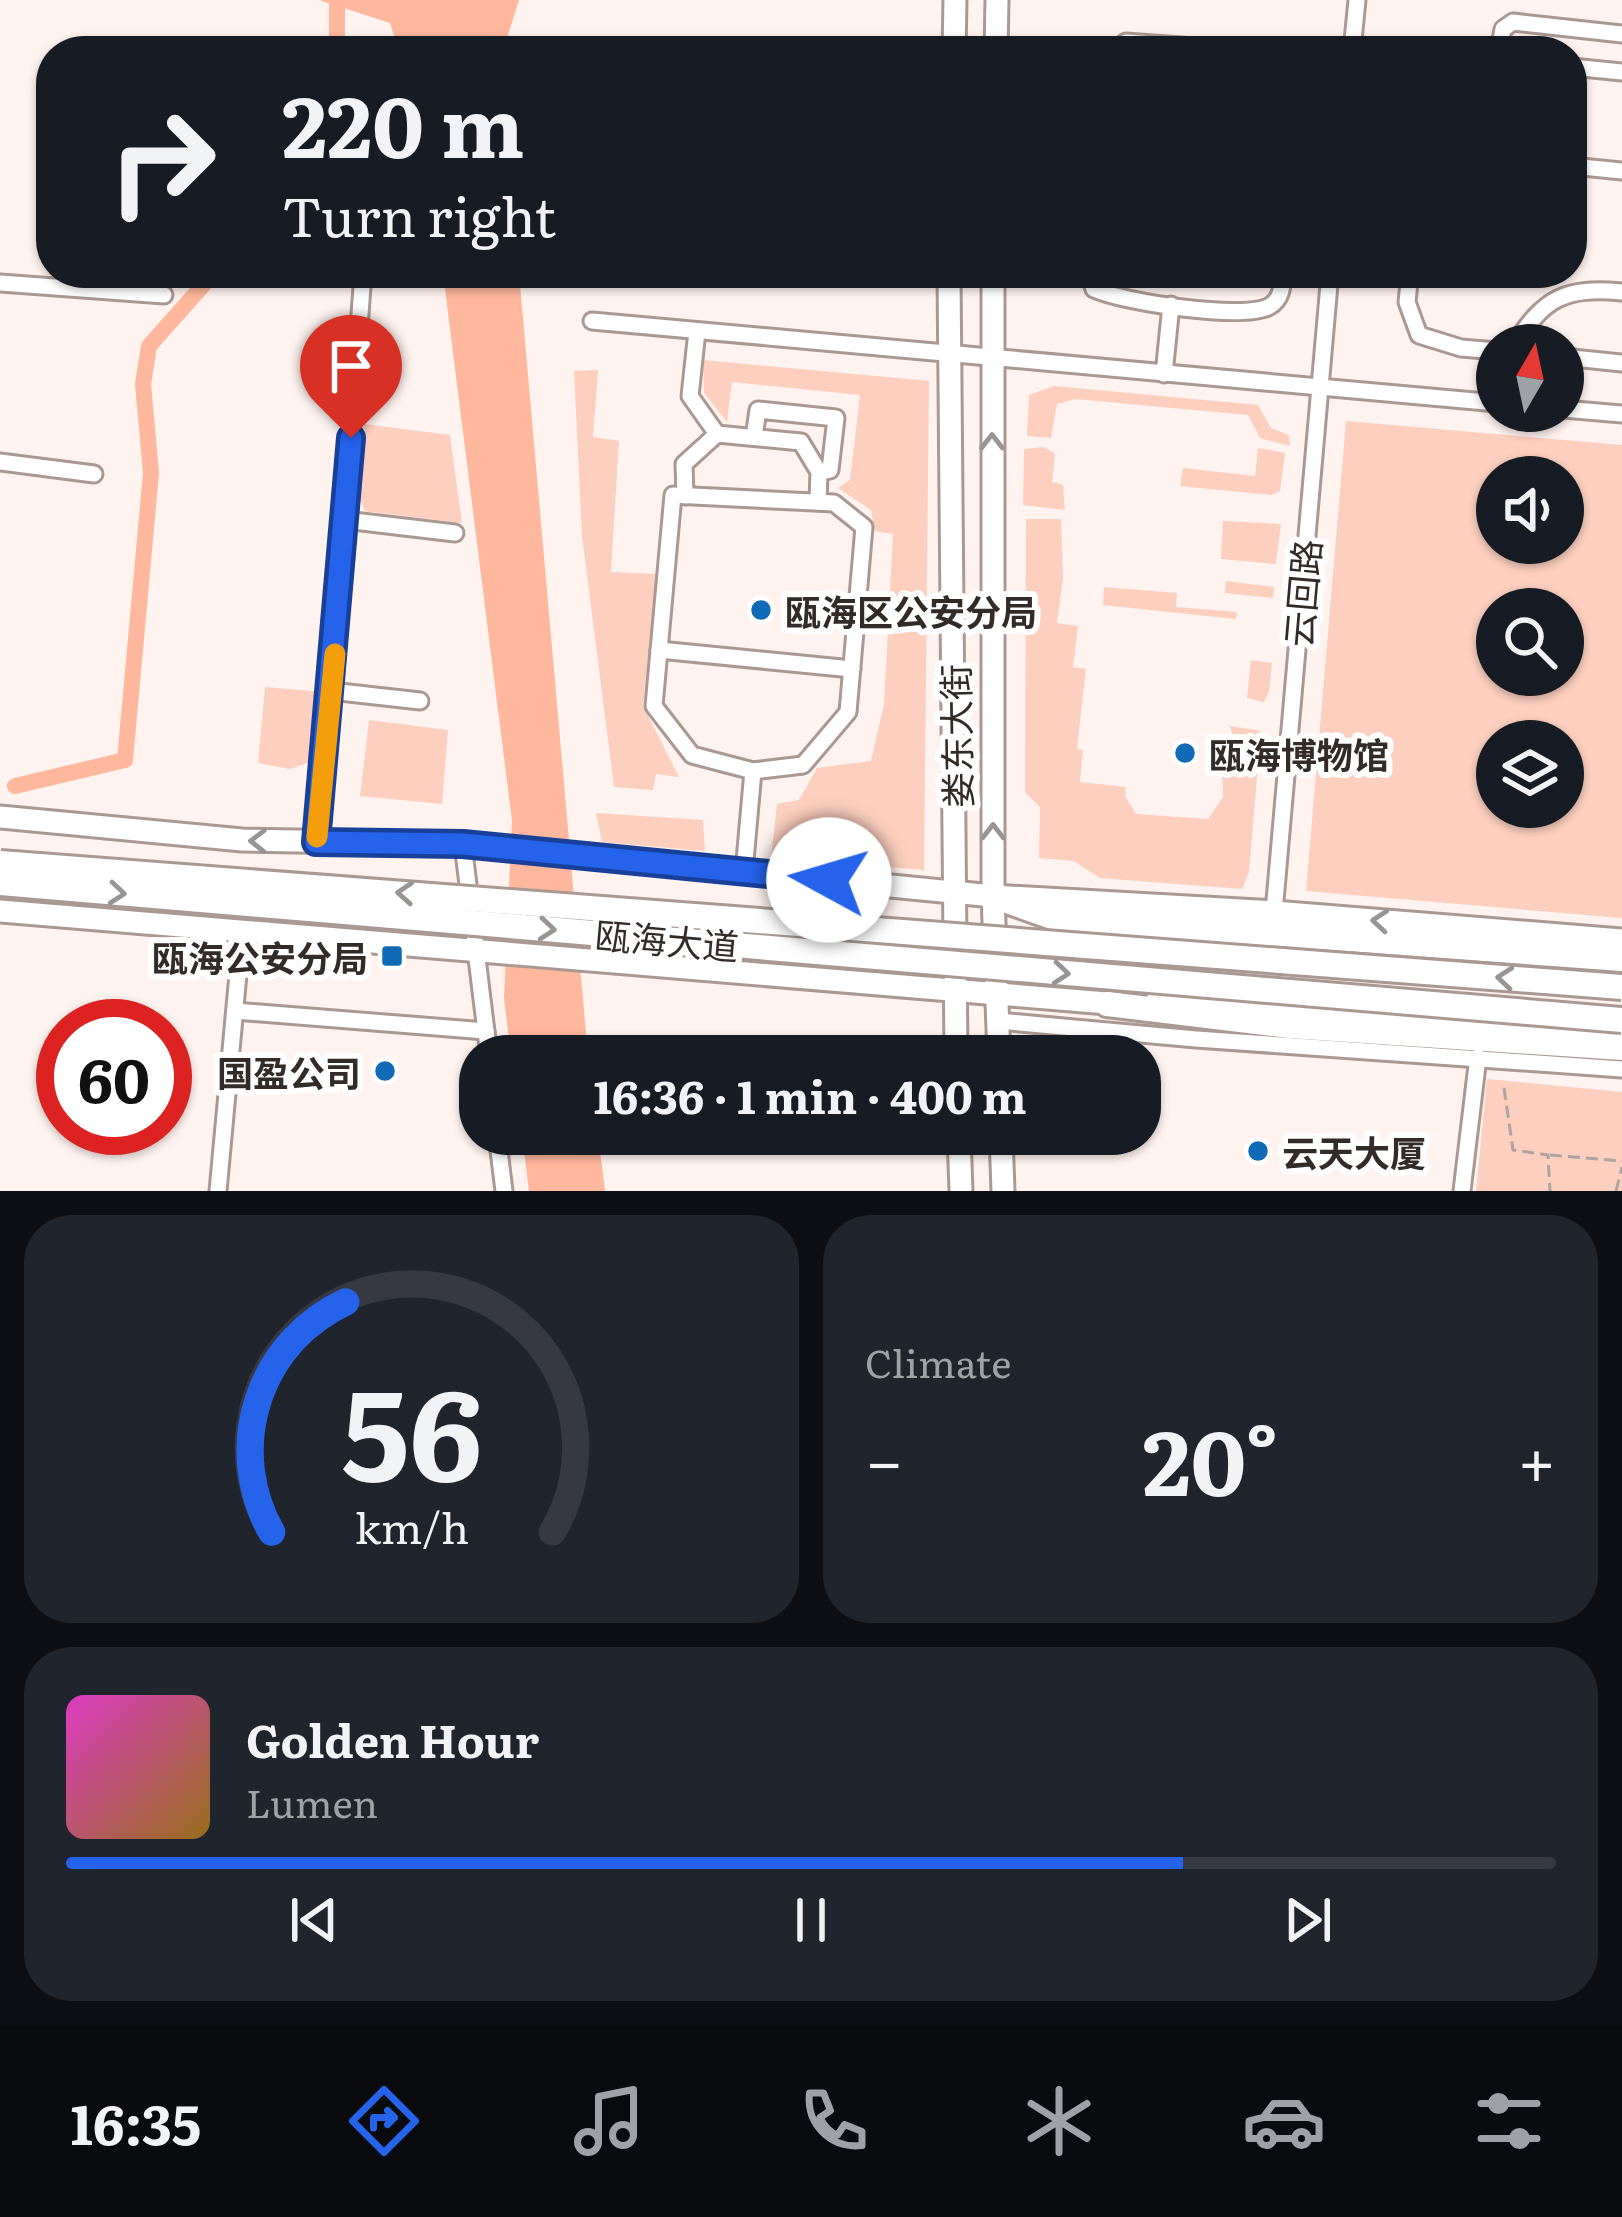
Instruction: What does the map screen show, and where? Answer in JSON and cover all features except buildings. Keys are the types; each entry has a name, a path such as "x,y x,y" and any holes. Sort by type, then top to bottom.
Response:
{"highway":[{"name":"瓯海大道","path":"0,862 1622,987"},
{"name":"瓯海大道","path":"0,883 1622,1020"},
{"path":"993,896 1054,918 1622,959"},
{"path":"1107,1004 1290,1026 1622,1048"}],"main road":[{"path":"954,36 955,0"},
{"path":"996,36 997,0"},
{"name":"娄东大街","path":"949,288 957,773 955,1035"},
{"name":"娄东大街","path":"993,288 993,896 998,1035"},
{"name":"瓯海大道","path":"0,817 242,840 463,844 993,896 1274,912 1622,940"},
{"path":"0,911 997,991 1107,1004 1187,1000 1622,1035"},
{"path":"960,1155 961,1191"},
{"path":"1002,1155 1003,1191"}],"street":[{"path":"1353,36 1357,0"},
{"path":"1502,36 1513,22 1622,34"},
{"path":"1587,68 1622,71"},
{"path":"1587,168 1622,171"},
{"path":"0,283 36,286"},
{"path":"68,288 164,295"},
{"path":"316,842 362,288"},
{"path":"1093,288 1119,300 1244,313 1272,306 1282,288"},
{"name":"云回路","path":"1274,912 1329,288"},
{"path":"1408,288 1407,302 1418,335 1476,349"},
{"path":"1528,324 1536,311 1582,289 1622,292"},
{"path":"1164,374 1171,305"},
{"path":"592,321 1476,402"},
{"path":"697,331 690,396 717,434"},
{"path":"1584,359 1622,363"},
{"path":"754,437 758,410 836,418 830,470 819,472"},
{"path":"1584,411 1622,414"},
{"path":"685,496 684,464 717,434 801,442 819,472 818,502"},
{"path":"0,462 94,474"},
{"path":"673,494 818,502 834,503 864,527 848,712 803,766 754,771 692,754 654,706 673,494"},
{"path":"345,520 455,533"},
{"path":"659,650 852,669"},
{"path":"332,691 420,701"},
{"path":"744,872 754,771"},
{"path":"463,844 486,1035"},
{"path":"218,1191 242,931"},
{"path":"235,1012 486,1031"},
{"path":"998,1021 1196,1040 1622,1069"},
{"path":"1462,1191 1478,1058"},
{"path":"500,1155 504,1191"}],"path":[{"path":"1504,1088 1513,1150 1622,1164 1616,1191"},
{"path":"1548,1155 1550,1191"}],"shaded area":[{"path":"319,0 519,0 508,36 394,36 390,23"},
{"path":"445,288 520,288 586,1035 508,1035 504,998 512,821"},
{"path":"703,360 929,381 924,870 771,857 777,804 799,800 817,768 871,761 884,704 893,534 875,531 871,510 838,488 850,480 860,395 732,382 727,422 704,393"},
{"path":"598,370 593,437 619,441 611,572 657,574 643,706 679,777 656,774 653,790 614,787 582,536 574,371"},
{"path":"1054,386 1258,405 1271,428 1289,435 1290,446 1260,438 1248,415 1076,399 1057,404 1051,438 1027,436 1029,395"},
{"path":"1346,421 1622,445 1622,918 1306,891"},
{"path":"364,424 450,435 462,523 365,511 357,492"},
{"path":"1044,447 1055,454 1052,482 1063,485 1065,510 1023,505 1024,449"},
{"path":"1258,448 1285,453 1280,491 1271,495 1180,486 1183,468 1255,476"},
{"path":"1026,519 1061,519 1063,578 1057,623 1078,626 1073,667 1086,669 1077,749 1083,750 1080,782 1126,787 1125,796 1136,814 1208,819 1223,797 1222,766 1234,740 1230,726 1261,731 1249,872 1242,889 1100,878 1074,861 1039,858 1040,807 1025,792"},
{"path":"1223,521 1281,524 1276,564 1221,559"},
{"path":"1226,581 1274,587 1273,598 1225,593"},
{"path":"1104,587 1177,593 1176,607 1237,612 1236,619 1103,605"},
{"path":"1251,660 1272,663 1264,702 1247,698"},
{"path":"265,687 322,692 317,760 290,769 258,763"},
{"path":"369,720 448,730 442,804 360,796"},
{"path":"596,813 703,820 705,851 602,842"},
{"path":"1487,1079 1622,1092 1622,1191 1476,1191"},
{"path":"525,1155 601,1155 605,1191 529,1191"}],"waterway":[{"path":"337,0 337,36"},
{"path":"15,786 125,760 151,473 143,384 149,346 201,288"}],"slow traffic":[{"path":"317,837 335,654"}],"place":[{"name":"瓯海区公安分局","path":"761,610"},
{"name":"瓯海博物馆","path":"1185,753"},
{"name":"瓯海公安分局","path":"392,956"},
{"name":"国盈公司","path":"385,1071"},
{"name":"云天大厦","path":"1258,1151"}],"route":[{"path":"351,438 316,842 463,844 829,880"}]}
